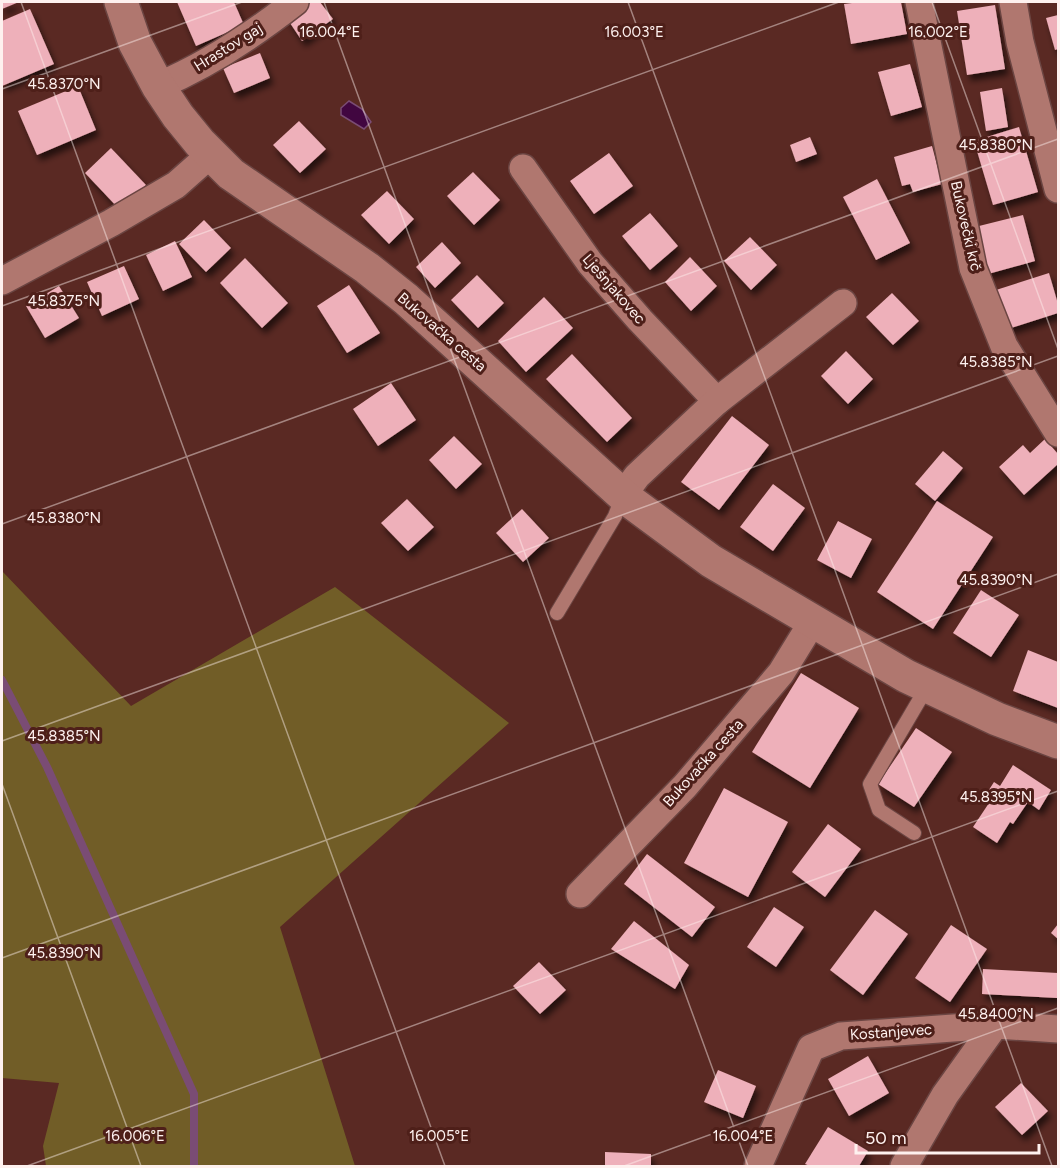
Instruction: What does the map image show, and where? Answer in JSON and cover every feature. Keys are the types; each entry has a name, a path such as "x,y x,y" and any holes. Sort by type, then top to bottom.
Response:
{"main road":[{"name":"Bukovačka cesta","path":"121,2 135,43 177,116 231,174 367,268 406,299 623,495 666,530 711,561 927,687 997,719 1059,742"}],"street":[{"name":"Hrastov gaj","path":"158,86 230,48 295,2"},
{"name":"Bukovečki krč","path":"919,2 974,268 1004,346 1059,433"},
{"path":"1013,2 1020,42 1059,189"},
{"path":"2,281 111,223 176,185 211,154"},
{"name":"Lješnjakovec","path":"523,168 590,263 640,320 717,401"},
{"path":"623,495 637,476 717,401 843,303"},
{"name":"Bukovačka cesta","path":"580,894 685,786 782,673 813,621"},
{"path":"904,1167 945,1095 995,1025"},
{"name":"Kostanjevec","path":"758,1167 811,1048 841,1036 995,1025 1059,1029"}],"lane":[{"path":"557,613 615,516 623,495"},
{"path":"914,832 879,810 870,784 927,687"}],"shaded area":[{"path":"349,101 362,109 371,122 364,129 341,115 341,108"},
{"path":"2,571 131,706 335,587 509,723 280,927 355,1166 46,1166 43,1146 59,1083 2,1078"}],"building":[{"path":"2,2 19,2 2,9"},
{"path":"177,2 234,2 244,25 196,46"},
{"path":"308,2 320,2 333,19 302,41 286,17"},
{"path":"901,2 907,34 851,44 844,4"},
{"path":"995,5 1005,69 967,75 957,11"},
{"path":"30,9 54,64 2,86 2,21"},
{"path":"1058,15 1058,49 1055,50 1046,18"},
{"path":"260,53 270,78 234,93 223,68"},
{"path":"910,64 922,107 891,116 878,72"},
{"path":"78,86 96,130 37,155 18,111"},
{"path":"1002,88 1008,127 986,131 980,92"},
{"path":"299,121 326,149 300,173 273,145"},
{"path":"1019,127 1038,192 993,205 974,141"},
{"path":"810,137 817,154 796,162 790,145"},
{"path":"932,146 942,184 913,192 910,184 902,186 894,157"},
{"path":"111,148 146,185 120,210 85,173"},
{"path":"609,153 633,186 594,214 570,181"},
{"path":"473,172 500,200 474,225 447,196"},
{"path":"877,179 910,243 876,260 843,197"},
{"path":"387,191 414,219 389,244 361,215"},
{"path":"650,213 678,246 650,270 622,236"},
{"path":"1023,215 1035,261 988,274 975,227"},
{"path":"204,220 231,248 206,272 179,244"},
{"path":"750,237 777,265 751,290 724,261"},
{"path":"175,241 192,277 163,291 146,255"},
{"path":"442,242 461,263 435,288 416,267"},
{"path":"690,257 717,286 691,311 665,282"},
{"path":"245,258 288,303 262,328 220,283"},
{"path":"124,266 139,299 102,316 87,282"},
{"path":"1049,273 1058,304 1058,313 1008,329 996,290"},
{"path":"477,275 504,303 478,328 451,300"},
{"path":"349,285 380,333 347,353 317,306"},
{"path":"59,286 79,318 45,338 26,306"},
{"path":"892,293 919,321 893,345 866,317"},
{"path":"544,297 573,328 526,372 498,341"},
{"path":"846,351 873,379 848,404 821,376"},
{"path":"572,354 632,418 607,442 546,379"},
{"path":"391,383 416,420 378,446 353,409"},
{"path":"732,416 769,445 719,510 681,482"},
{"path":"454,436 482,464 456,489 429,460"},
{"path":"1045,439 1058,454 1058,464 1024,495 999,467 1023,445 1030,453"},
{"path":"943,451 963,468 935,501 915,484"},
{"path":"773,484 805,508 773,551 740,527"},
{"path":"407,499 434,527 408,551 381,523"},
{"path":"937,501 993,537 933,629 877,592"},
{"path":"522,509 549,538 523,562 496,533"},
{"path":"838,521 872,539 851,578 817,560"},
{"path":"981,590 1019,615 991,657 953,633"},
{"path":"1028,650 1058,662 1058,708 1013,691"},
{"path":"801,673 859,708 810,788 752,752"},
{"path":"916,728 952,752 914,807 878,784"},
{"path":"1013,765 1051,790 1039,810 1028,802 1013,824 1010,822 997,843 973,827 991,800 985,796 994,782 1000,786"},
{"path":"724,788 788,822 748,897 684,863"},
{"path":"828,824 861,849 825,897 792,872"},
{"path":"647,854 715,907 692,937 624,884"},
{"path":"774,907 804,927 776,967 747,947"},
{"path":"875,910 908,934 863,995 830,970"},
{"path":"634,921 689,965 675,989 611,949"},
{"path":"1058,924 1058,939 1051,933"},
{"path":"951,925 987,949 950,1002 915,978"},
{"path":"539,962 566,990 540,1014 513,986"},
{"path":"983,969 1058,973 1057,998 982,994"},
{"path":"868,1056 889,1093 849,1116 828,1079"},
{"path":"718,1070 756,1086 743,1118 704,1102"},
{"path":"1021,1083 1048,1111 1022,1135 995,1107"},
{"path":"828,1127 868,1151 859,1166 810,1166 805,1164"},
{"path":"605,1152 651,1154 651,1166 605,1166"}],"waterway":[{"path":"2,680 47,767 194,1094 194,1166"}]}
